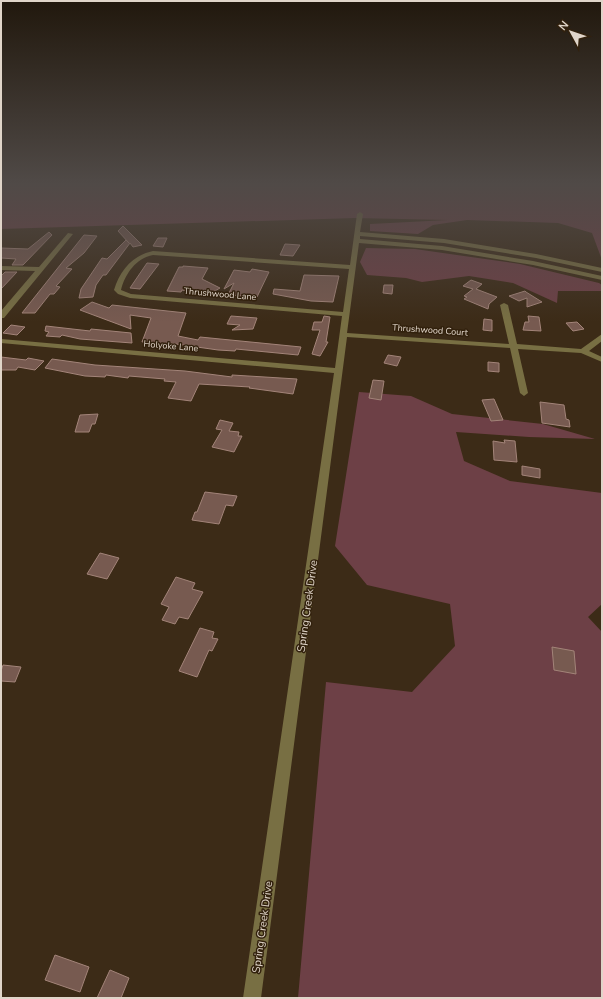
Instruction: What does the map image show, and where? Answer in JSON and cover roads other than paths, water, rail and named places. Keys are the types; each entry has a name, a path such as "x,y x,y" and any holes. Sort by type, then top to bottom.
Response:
{"street":[{"name":"Spring Creek Drive","path":"252,998 358,229"},
{"path":"1,316 70,234"},
{"path":"357,238 444,241 536,256 602,270"},
{"path":"357,238 442,248 533,263 602,278"},
{"name":"Thrushwood Lane","path":"346,314 124,295 117,290 128,270 137,259 143,255 159,253 353,268"},
{"path":"1,268 41,269"},
{"path":"504,305 515,346 524,393"},
{"name":"Thrushwood Court","path":"344,334 583,351 602,360"},
{"path":"583,351 598,342 602,336"},
{"name":"Holyoke Lane","path":"1,341 339,371"}]}
